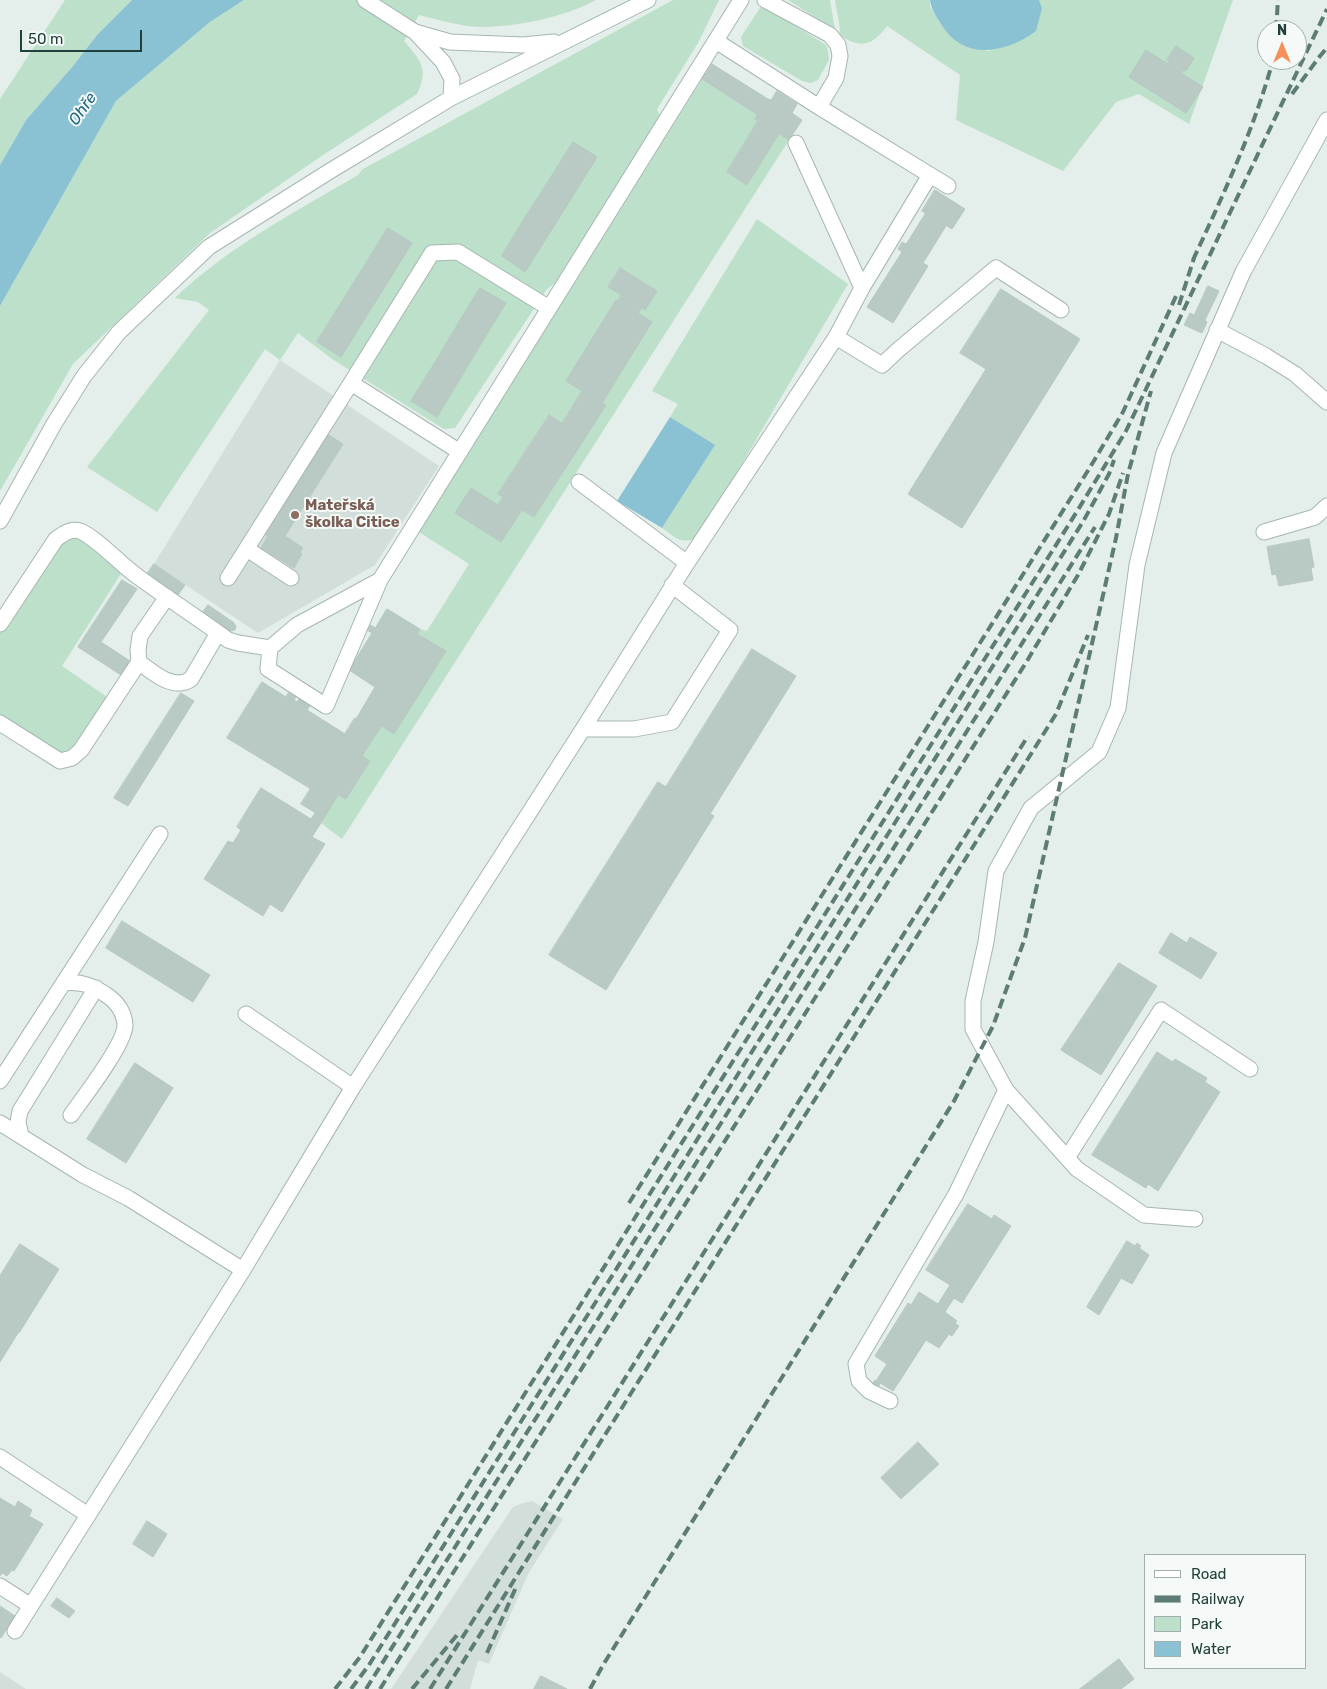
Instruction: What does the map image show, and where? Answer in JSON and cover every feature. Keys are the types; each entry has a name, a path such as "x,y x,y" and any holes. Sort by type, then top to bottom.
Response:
{"street":[{"path":"365,0 413,31 443,62 452,79 451,98"},
{"path":"0,522 54,424 84,376 119,332 209,248 330,171 451,98 648,0"},
{"path":"380,580 297,625 270,648 268,669 326,706 380,580 741,0"},
{"path":"765,0 830,35 838,45 840,56 836,78 819,107"},
{"path":"413,31 450,42 523,45 563,42"},
{"path":"716,42 948,186"},
{"path":"1195,1218 1144,1215 1077,1169 1006,1090 974,1029 973,1001 986,942 996,871 1032,808 1099,752 1118,708 1137,565 1164,453 1243,272 1327,120"},
{"path":"796,143 862,288"},
{"path":"15,1630 243,1270 353,1087 583,730 672,585 836,338 862,288 930,175"},
{"path":"228,578 432,253 458,252 549,308"},
{"path":"836,338 882,364 996,268 1061,310"},
{"path":"1217,330 1295,374 1327,402"},
{"path":"351,383 460,452"},
{"path":"578,482 687,563"},
{"path":"1264,532 1315,517 1327,506"},
{"path":"0,624 56,539 64,532 75,530 82,532 136,576 228,640 270,648"},
{"path":"247,549 290,578"},
{"path":"583,730 634,729 672,722 730,630 672,585"},
{"path":"0,723 60,761 72,758 81,750 139,662 140,636 167,597"},
{"path":"139,662 151,672 173,683 185,683 191,679 218,633"},
{"path":"0,1081 160,834"},
{"path":"64,983 84,983 110,997 119,1006 125,1026 113,1055 71,1115"},
{"path":"21,1136 18,1122 20,1111 96,988"},
{"path":"1067,1158 1161,1010 1250,1069"},
{"path":"246,1014 353,1087"},
{"path":"890,1401 869,1392 859,1381 856,1364 956,1194 1006,1090"},
{"path":"0,1123 83,1175 128,1198 243,1270"},
{"path":"0,1457 88,1514"},
{"path":"0,1586 31,1606"}],"shaded area":[{"name":"Mateřská školka Citice","path":"280,360 439,466 375,565 258,633 154,564"},
{"path":"532,1501 563,1519 528,1574 489,1664 478,1660 470,1689 391,1689 513,1507"},
{"path":"0,1672 26,1689 0,1689"}],"green space":[{"path":"65,0 132,0 97,35 26,120 0,165 0,99"},
{"path":"244,0 596,0 570,11 540,20 494,27 464,25 419,15 404,41 419,60 423,72 417,94 320,157 210,233 73,364 0,491 0,306 116,101 210,22"},
{"path":"673,0 719,0 698,43 657,109 660,116 555,283 547,289 455,428 444,429 332,359 298,333 280,360 265,349 157,512 87,467 209,310 198,302 175,298 217,262 263,231 358,175 363,169"},
{"path":"788,0 830,0 835,30"},
{"path":"835,0 930,0 930,7 946,31 960,43 988,51 1007,46 1042,8 1039,0 1233,0 1189,124 1139,94 1116,102 1063,171 956,120 960,75 887,26 876,38 866,43 860,44 839,35 840,29"},
{"path":"760,8 768,9 826,45 829,60 818,80 811,83 802,81 743,46 741,37"},
{"path":"702,79 758,115 758,121 727,172 747,185 779,134 789,140 342,839 321,823 338,795 346,799 370,761 362,756 382,726 394,733 445,651 417,634 420,629 427,631 469,564 419,532","holes":["619,268 657,291 638,313 602,403 606,405 534,517 522,510 501,542 455,513 498,505 503,497 498,494 548,415 562,424 582,391 566,381 621,295 608,287"]},
{"path":"757,219 848,284 698,538 682,540 662,528 714,446 670,417 678,404 652,391"},
{"path":"75,534 124,569 62,666 110,699 77,749 60,757 0,719 0,631 59,540"}],"water":[{"name":"Ohře","path":"132,0 244,0 210,22 116,101 0,306 0,165 26,120 97,35"},
{"path":"930,0 1039,0 1042,8 1036,31 1012,45 986,50 973,49 961,44 950,36 931,6"},
{"path":"670,417 715,445 662,528 617,501"}],"building":[{"path":"1176,46 1194,58 1186,71 1183,70 1181,73 1203,87 1186,113 1129,77 1146,50 1168,64 1170,61 1167,60"},
{"path":"712,64 768,99 758,115 702,79"},
{"path":"777,91 797,104 792,113 802,120 789,140 755,119 768,99 771,100"},
{"path":"758,121 779,134 747,185 727,172"},
{"path":"573,142 597,157 574,194 550,179"},
{"path":"550,179 574,194 549,234 525,218"},
{"path":"935,190 965,209 952,229 922,211"},
{"path":"926,213 946,226 923,263 928,266 893,323 867,307 902,252 898,249 902,242 906,244"},
{"path":"525,218 549,234 525,272 502,256"},
{"path":"388,228 412,243 341,357 317,342"},
{"path":"620,268 657,291 645,310 642,308 638,313 652,322 602,403 566,381 616,300 618,301 621,295 608,287"},
{"path":"1208,286 1219,291 1205,320 1207,322 1202,333 1184,325 1190,313 1194,315"},
{"path":"480,288 506,303 482,342 457,326"},
{"path":"1001,289 1080,339 962,528 908,494 986,369 960,353"},
{"path":"457,326 482,342 460,379 435,363"},
{"path":"435,363 460,379 437,417 411,401"},
{"path":"582,391 606,405 585,438 562,424"},
{"path":"549,415 585,438 534,517 522,510 501,542 455,513 471,488 498,505 503,497 498,494"},
{"path":"324,432 343,444 285,536 303,548 300,552 302,554 294,568 261,548 268,536 261,532"},
{"path":"1309,539 1314,567 1311,568 1313,580 1279,586 1276,574 1272,575 1267,547"},
{"path":"154,564 185,585 176,598 145,577"},
{"path":"122,580 137,589 101,642 130,661 121,675 78,647"},
{"path":"208,605 233,622 236,626 235,630 227,632 201,615"},
{"path":"387,609 420,629 417,634 446,651 394,734 382,726 377,733 356,719 375,687 349,670 372,633 367,630 371,625 375,628"},
{"path":"752,649 796,676 710,814 666,787"},
{"path":"262,682 286,697 288,693 296,697 294,700 297,702 299,699 310,706 307,710 345,734 311,789 227,738"},
{"path":"181,693 194,701 128,806 114,798"},
{"path":"355,718 377,733 362,756 370,761 346,799 338,795 324,818 301,804"},
{"path":"658,782 714,816 606,990 549,955"},
{"path":"261,788 311,819 315,813 324,818 312,837 325,844 282,912 270,904 263,916 204,879 228,841 233,843 241,830 237,827"},
{"path":"122,921 210,975 193,1002 106,948"},
{"path":"1171,933 1187,943 1190,937 1217,953 1201,979 1159,953"},
{"path":"1119,963 1157,986 1101,1075 1061,1050"},
{"path":"1157,1052 1173,1062 1175,1059 1207,1078 1205,1082 1220,1092 1158,1191 1148,1184 1146,1188 1092,1155"},
{"path":"135,1063 173,1088 126,1163 87,1139"},
{"path":"968,1204 992,1219 994,1215 1011,1226 962,1303 954,1298 945,1312 957,1321 955,1323 959,1326 952,1336 949,1334 939,1348 926,1340 893,1391 880,1383 879,1386 873,1383 887,1364 875,1356 908,1303 911,1305 919,1292 938,1304 950,1285 926,1270"},
{"path":"1127,1241 1135,1246 1137,1243 1141,1246 1139,1248 1149,1255 1132,1284 1121,1278 1099,1315 1087,1307"},
{"path":"20,1244 59,1269 19,1333 0,1322 0,1276"},
{"path":"0,1322 18,1333 0,1362"},
{"path":"918,1442 939,1464 901,1499 881,1478"},
{"path":"0,1498 15,1507 18,1501 32,1510 29,1516 43,1524 14,1571 12,1570 7,1576 2,1573 0,1576"},
{"path":"147,1521 167,1534 153,1557 133,1544"},
{"path":"57,1598 75,1611 69,1618 51,1606"},
{"path":"0,1606 15,1616 1,1638 0,1637"},
{"path":"1119,1659 1134,1679 1121,1689 1080,1689"},
{"path":"541,1676 567,1689 534,1689"}],"railway":[{"path":"1277,20 1278,0"},
{"path":"335,1689 360,1657 1126,431 1327,9"},
{"path":"1292,94 1327,48"},
{"path":"1193,260 1247,137 1270,70"},
{"path":"1179,305 1195,255"},
{"path":"629,1203 1089,469 1123,412 1177,294"},
{"path":"590,1689 603,1665 954,1101 993,1026 1025,938 1116,538 1128,474 1151,391"},
{"path":"351,1689 369,1665 1084,520 1109,474 1114,460"},
{"path":"380,1689 1027,661 1078,575 1109,514 1123,473"},
{"path":"366,1689 1095,527"},
{"path":"446,1689 1056,714 1088,635"},
{"path":"430,1689 1028,736"},
{"path":"487,1653 517,1585"},
{"path":"412,1689 457,1635"}],"place":[{"name":"Mateřská školka Citice","path":"295,515"}]}
